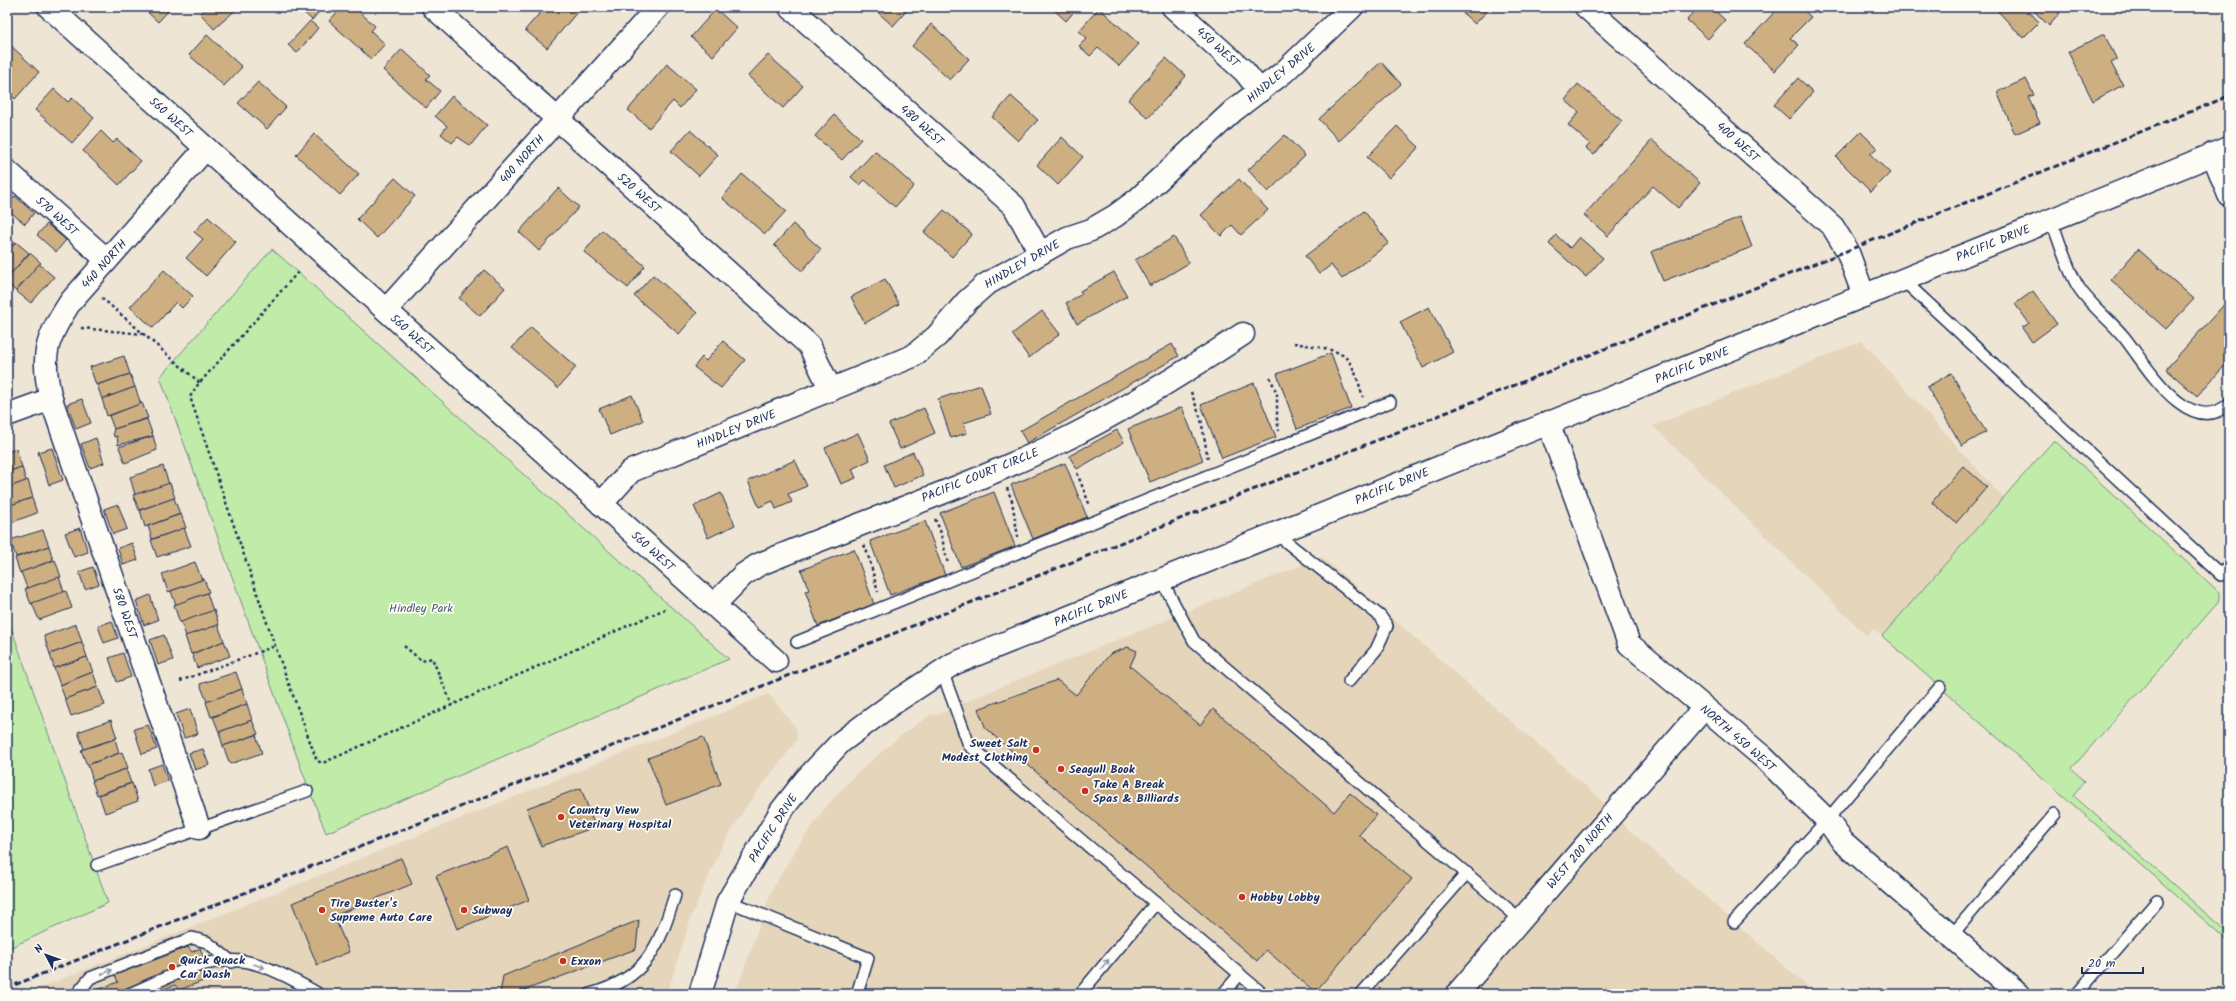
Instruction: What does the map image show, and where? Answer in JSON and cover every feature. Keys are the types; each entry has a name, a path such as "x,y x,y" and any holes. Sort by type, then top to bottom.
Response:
{"street":[{"name":"560 WEST","path":"49,7 776,661"},
{"name":"520 WEST","path":"433,7 809,345 831,390"},
{"name":"400 NORTH","path":"386,310 658,7"},
{"name":"480 WEST","path":"790,7 1014,206 1040,253"},
{"name":"450 WEST","path":"1173,7 1244,71 1260,91"},
{"name":"HINDLEY DRIVE","path":"601,504 631,471 913,356 937,336 967,301 984,285 1067,238 1091,230 1115,216 1138,199 1228,116 1316,44 1352,7"},
{"name":"400 WEST","path":"1586,7 1833,227 1847,250 1864,296"},
{"name":"440 NORTH","path":"51,399 44,369 48,341 57,322 71,301 206,148"},
{"name":"PACIFIC DRIVE","path":"700,994 728,901 781,811 806,778 841,742 892,704 942,670 953,664 1161,579 2221,151"},
{"path":"2221,151 2229,195"},
{"name":"570 WEST","path":"7,171 107,260"},
{"name":"PACIFIC COURT CIRCLE","path":"714,605 743,575 758,565 1009,465 1059,442 1198,363 1243,334"},
{"path":"7,415 51,399"},
{"name":"580 WEST","path":"51,399 199,828"},
{"name":"NORTH 450 WEST","path":"1548,422 1629,644 1763,758 1827,820 1843,842 2018,994"},
{"name":"WEST 200 NORTH","path":"1457,994 1704,708"}],"lane":[{"path":"2051,220 2079,288 2124,337 2154,380 2192,411 2208,413 2224,408 2229,404"},
{"path":"1903,280 2221,575 2229,566"},
{"path":"797,642 1390,402"},
{"path":"1275,533 1380,616 1387,626 1376,650 1349,680"},
{"path":"1161,579 1194,641 1521,920"},
{"path":"942,670 969,745 1263,994"},
{"path":"1734,922 1827,820 1940,687"},
{"path":"97,865 307,791"},
{"path":"1951,936 2054,814"},
{"path":"1361,994 1466,873"},
{"path":"590,994 630,978 649,958 664,929 675,895"},
{"path":"728,901 868,958 857,994"},
{"path":"2077,994 2157,901"},
{"path":"1080,994 1156,903"},
{"path":"77,994 90,978 192,938 207,942 232,962"},
{"path":"128,994 206,964 242,961 285,975 317,993"},
{"path":"1223,994 1240,974"}],"path":[{"path":"298,272 200,383 190,397 191,404 275,646 317,761 323,763 665,609"},
{"path":"96,294 200,383"},
{"path":"81,328 144,334"},
{"path":"1294,343 1335,352 1345,358 1351,366 1369,411"},
{"path":"1270,377 1277,394 1278,428 1285,445"},
{"path":"1190,388 1201,419 1204,445 1214,474"},
{"path":"1077,473 1096,521"},
{"path":"1005,484 1012,501 1015,528 1023,551"},
{"path":"932,513 940,530 944,552 954,579"},
{"path":"862,541 870,559 872,575 883,608"},
{"path":"180,681 275,646"},
{"path":"404,646 422,661 432,658 452,705"}],"shaded area":[{"path":"1862,341 2003,498 1882,636 1873,629 1867,636 1653,426"},
{"path":"1322,557 1597,796 1628,829 1816,994 735,994 772,890 797,847 826,807 854,776 900,736 930,715 937,715 986,693"},
{"path":"769,694 797,730 797,740 748,804 723,844 692,914 667,994 25,994"}],"green space":[{"name":"Hindley Park","path":"272,249 729,659 326,833 301,768 160,377"},
{"path":"2054,440 2219,592 2219,601 2216,605 2072,768 2084,782 2073,795 2229,934 2229,942 1882,636"},
{"path":"7,616 108,903 7,949"}],"building":[{"path":"142,7 172,7 158,22"},
{"path":"208,7 239,7 214,29 200,13"},
{"path":"298,7 323,7 312,20"},
{"path":"342,7 354,7 375,26 371,31 385,44 371,59 329,21"},
{"path":"545,7 573,7 578,11 547,48 525,30"},
{"path":"872,7 910,7 893,26"},
{"path":"1051,7 1078,7 1066,21"},
{"path":"1456,7 1489,7 1490,8 1475,24"},
{"path":"1698,7 1711,7 1725,20 1708,39 1687,20"},
{"path":"1779,7 1800,7 1811,17 1790,38 1799,45 1775,71 1745,44"},
{"path":"1994,7 2025,7 2039,22 2023,38"},
{"path":"2036,7 2053,7 2060,13 2049,26 2033,10"},
{"path":"1099,8 1139,44 1119,66 1098,48 1090,56 1079,46 1087,38 1079,31"},
{"path":"716,9 737,28 713,56 691,37"},
{"path":"310,21 318,28 297,53 288,45"},
{"path":"931,24 969,59 950,80 912,46"},
{"path":"2104,34 2117,60 2111,63 2123,85 2093,101 2068,52"},
{"path":"207,35 242,67 224,86 189,55"},
{"path":"7,42 39,72 15,99 7,91"},
{"path":"402,49 430,75 426,79 440,91 426,108 383,70"},
{"path":"768,55 803,86 783,108 748,76"},
{"path":"1166,58 1186,76 1148,118 1128,100"},
{"path":"1381,62 1401,84 1339,141 1319,119"},
{"path":"667,64 696,89 680,108 673,101 649,128 628,110"},
{"path":"1798,78 1813,92 1789,119 1774,105"},
{"path":"2026,79 2034,95 2028,97 2040,123 2015,134 1997,92"},
{"path":"258,82 286,107 267,129 238,103"},
{"path":"1578,84 1622,121 1594,155 1586,148 1590,144 1568,125 1579,112 1565,100"},
{"path":"54,89 68,102 72,98 94,118 72,143 35,110"},
{"path":"452,96 487,125 470,146 458,137 452,143 441,134 447,126 435,116"},
{"path":"1011,96 1038,120 1018,141 992,117"},
{"path":"834,115 861,139 842,160 815,136"},
{"path":"1397,126 1419,147 1389,178 1367,157"},
{"path":"690,130 718,155 699,176 671,151"},
{"path":"101,131 113,143 117,139 141,161 119,185 83,151"},
{"path":"1861,132 1877,148 1870,154 1890,173 1871,192 1836,157"},
{"path":"314,134 359,174 340,195 296,155"},
{"path":"1285,135 1305,156 1268,192 1248,170"},
{"path":"1062,137 1083,157 1058,185 1037,165"},
{"path":"1652,140 1700,183 1678,208 1653,186 1608,236 1584,215"},
{"path":"875,151 914,186 895,207 865,180 860,185 851,177"},
{"path":"742,174 786,211 765,234 722,198"},
{"path":"395,178 415,196 377,238 357,219"},
{"path":"1239,179 1268,210 1241,235 1232,225 1221,236 1201,215"},
{"path":"558,188 579,207 539,251 519,232"},
{"path":"15,196 34,213 25,224 7,209 7,205"},
{"path":"944,210 972,234 952,257 924,232"},
{"path":"1364,211 1389,243 1342,279 1331,265 1319,274 1305,256"},
{"path":"208,217 236,242 206,276 186,258 203,239 194,232"},
{"path":"1740,217 1752,247 1663,281 1651,252"},
{"path":"47,224 66,240 56,252 37,235"},
{"path":"793,224 821,249 802,271 774,245"},
{"path":"602,230 645,266 628,288 584,252"},
{"path":"1556,235 1570,248 1579,237 1603,258 1586,277 1549,244"},
{"path":"7,236 15,243 7,252"},
{"path":"1174,237 1189,263 1150,286 1135,260"},
{"path":"16,242 29,253 7,278 7,252"},
{"path":"2138,249 2194,299 2166,329 2111,280"},
{"path":"30,253 41,263 16,291 7,284 7,278"},
{"path":"39,264 54,277 31,303 16,291"},
{"path":"164,270 193,296 182,308 176,302 153,328 130,307"},
{"path":"484,270 505,288 480,316 459,298"},
{"path":"1114,272 1127,296 1077,324 1066,303 1082,294 1080,291"},
{"path":"653,275 697,313 679,334 634,296"},
{"path":"885,279 899,304 865,323 851,297"},
{"path":"2033,291 2057,324 2032,342 2022,328 2029,323 2015,304"},
{"path":"2229,299 2229,361 2197,396 2166,369"},
{"path":"1429,307 1453,352 1423,368 1400,322"},
{"path":"1042,311 1060,334 1029,358 1012,334"},
{"path":"531,327 576,367 558,388 512,348"},
{"path":"723,341 745,360 721,388 694,367 702,357 706,361"},
{"path":"1172,344 1179,356 1027,443 1020,431"},
{"path":"1331,353 1351,408 1297,429 1277,374"},
{"path":"124,356 130,374 96,385 90,367"},
{"path":"1951,373 1986,432 1962,446 1927,387"},
{"path":"130,374 135,387 102,399 97,385"},
{"path":"1254,383 1276,437 1222,458 1201,405"},
{"path":"981,385 991,414 964,423 967,433 951,438 938,399"},
{"path":"135,387 141,404 107,416 102,399"},
{"path":"632,395 643,421 610,435 599,409"},
{"path":"82,399 91,423 76,429 67,404"},
{"path":"142,403 148,418 114,429 109,416"},
{"path":"1182,407 1203,460 1150,482 1128,429"},
{"path":"924,408 935,433 900,449 889,424"},
{"path":"147,419 153,436 118,445 117,436 114,437 114,429"},
{"path":"1117,430 1124,442 1077,469 1069,456"},
{"path":"858,433 870,460 852,469 856,478 841,484 825,448"},
{"path":"153,436 157,450 125,463 119,447"},
{"path":"96,438 104,463 90,468 81,444"},
{"path":"52,448 63,480 49,485 38,452"},
{"path":"16,449 22,467 7,472 7,452"},
{"path":"913,452 923,475 894,488 884,465"},
{"path":"795,460 807,486 788,494 792,502 776,509 773,501 759,507 748,481"},
{"path":"1065,463 1087,517 1033,539 1011,485"},
{"path":"163,466 169,484 135,495 130,477"},
{"path":"1963,466 1987,487 1956,523 1932,502"},
{"path":"22,467 26,481 7,488 7,472"},
{"path":"28,480 33,498 7,506 7,488"},
{"path":"170,483 175,498 139,510 133,495"},
{"path":"994,492 1015,546 961,567 940,513"},
{"path":"721,493 735,525 708,538 694,506"},
{"path":"32,498 37,513 7,524 7,506"},
{"path":"174,498 180,514 145,527 140,510"},
{"path":"118,504 127,529 113,534 104,509"},
{"path":"181,514 186,528 152,539 148,526"},
{"path":"925,521 945,575 890,595 870,541"},
{"path":"80,528 88,552 74,557 65,533"},
{"path":"184,528 191,546 157,557 151,540"},
{"path":"43,530 49,546 16,557 10,540"},
{"path":"132,543 138,560 123,565 118,548"},
{"path":"49,546 53,560 20,573 15,558"},
{"path":"854,549 874,604 818,626 805,591 809,590 801,570"},
{"path":"55,560 61,577 27,588 21,572"},
{"path":"195,562 202,580 168,592 162,574"},
{"path":"93,567 99,584 85,589 79,572"},
{"path":"59,577 64,592 31,604 25,589"},
{"path":"204,579 209,592 176,605 171,591"},
{"path":"66,591 72,608 39,620 32,603"},
{"path":"207,593 213,611 180,623 174,605"},
{"path":"150,595 158,620 144,625 136,601"},
{"path":"214,610 219,625 186,636 181,622"},
{"path":"112,621 118,638 104,643 98,626"},
{"path":"76,624 82,642 50,654 44,636"},
{"path":"218,625 224,641 191,654 185,636"},
{"path":"164,635 173,660 158,665 150,640"},
{"path":"224,641 230,656 197,668 192,654"},
{"path":"82,642 87,657 54,668 50,654"},
{"path":"1128,647 1137,651 1130,666 1200,725 1213,709 1334,812 1350,793 1376,815 1359,835 1412,879 1315,992 1266,950 1257,961 986,729 978,709 1057,680 1076,695 1110,654"},
{"path":"123,653 131,677 117,682 109,658"},
{"path":"87,657 93,672 60,685 54,668"},
{"path":"93,672 98,687 65,699 60,685"},
{"path":"236,672 242,689 207,702 200,684"},
{"path":"98,687 105,705 71,716 65,699"},
{"path":"242,689 247,704 211,717 206,702"},
{"path":"247,704 252,720 219,732 213,717"},
{"path":"190,709 198,734 184,738 176,714"},
{"path":"111,720 117,738 84,749 78,732"},
{"path":"252,720 258,734 223,746 219,732"},
{"path":"148,725 157,749 142,754 134,729"},
{"path":"256,735 262,753 230,764 223,746"},
{"path":"703,737 721,784 666,805 648,758"},
{"path":"115,739 119,753 87,765 81,750"},
{"path":"203,749 209,765 195,770 189,753"},
{"path":"122,752 128,768 93,781 88,765"},
{"path":"162,764 168,781 153,786 148,769"},
{"path":"126,769 131,783 97,795 92,781"},
{"path":"132,783 138,801 105,813 99,795"},
{"name":"Country View Veterinary Hospital","path":"581,788 595,827 541,846 527,808"},
{"path":"508,847 529,900 457,929 436,876"},
{"name":"Tire Buster's Supreme Auto Care","path":"401,858 412,884 334,916 349,952 317,965 292,903"},
{"path":"639,920 636,949 514,994 500,994 503,976"},
{"name":"Quick Quack Car Wash","path":"188,947 192,952 200,948 211,978 179,990 175,985 152,994 96,994 95,991 118,982 115,975"}],"railway":[{"path":"7,988 1550,371 2229,96"}],"place":[{"name":"Sweet Salt Modest Clothing","path":"1036,750"},
{"name":"Seagull Book","path":"1061,769"},
{"name":"Take A Break Spas & Billiards","path":"1085,791"},
{"name":"Country View Veterinary Hospital","path":"561,817"},
{"name":"Hobby Lobby","path":"1242,897"},
{"name":"Tire Buster's Supreme Auto Care","path":"322,910"},
{"name":"Subway","path":"464,910"},
{"name":"Exxon","path":"563,961"},
{"name":"Quick Quack Car Wash","path":"172,967"}]}
